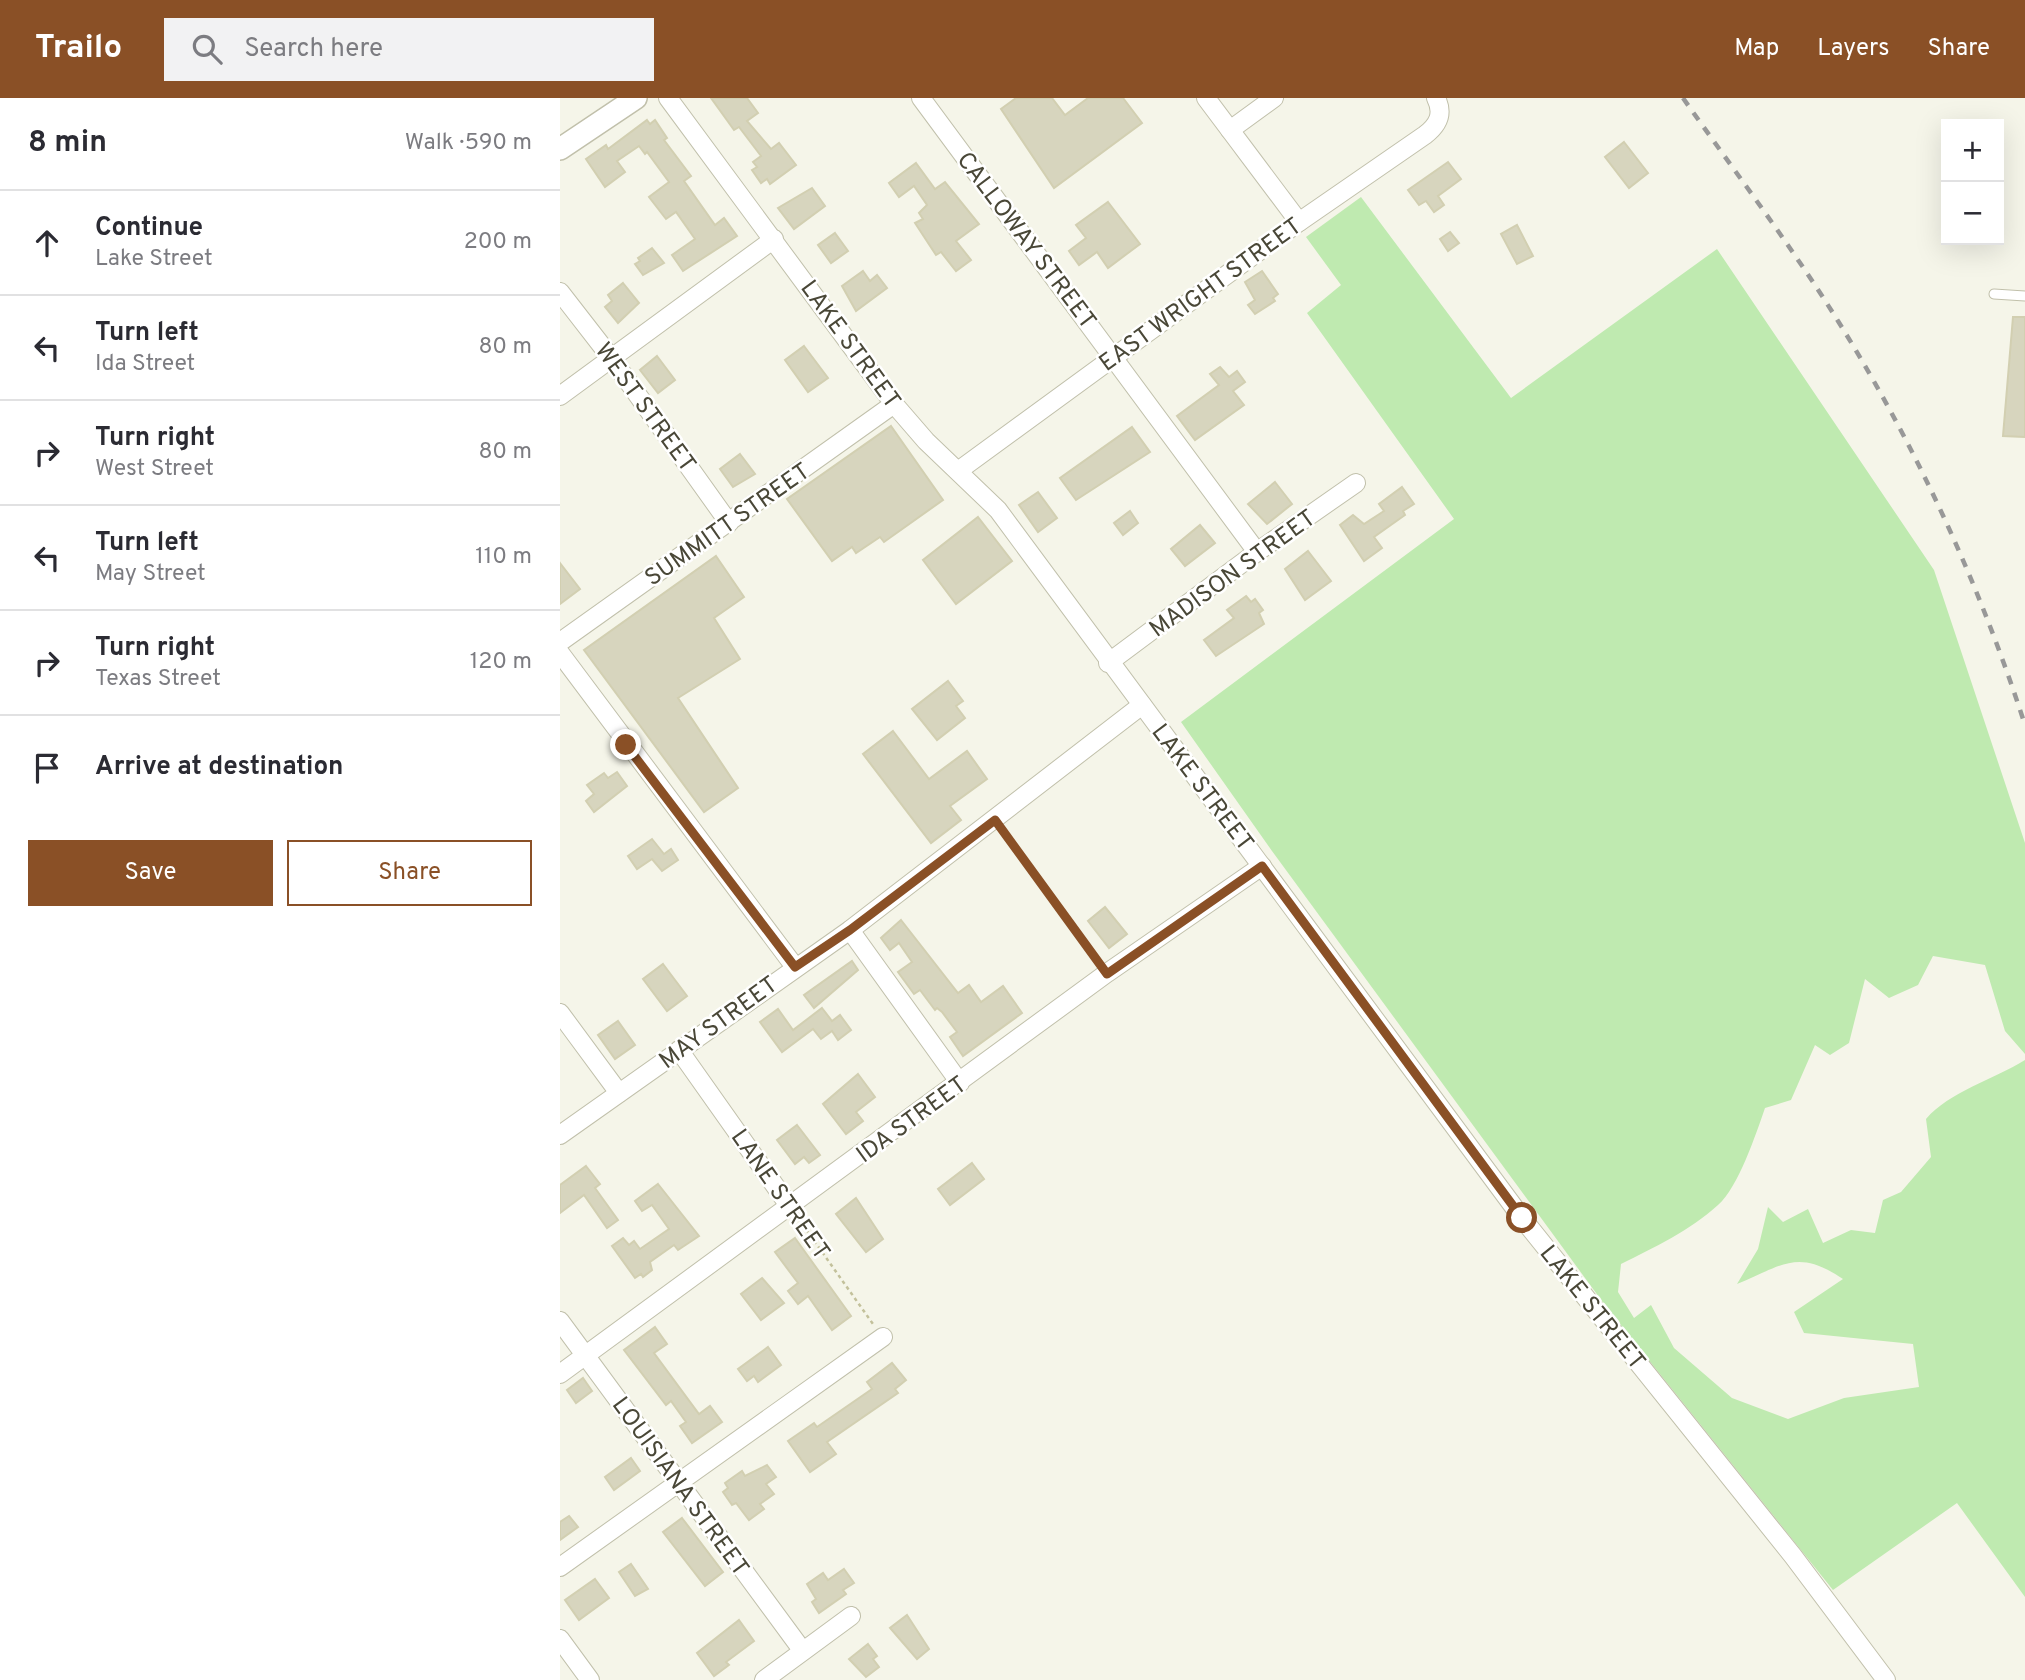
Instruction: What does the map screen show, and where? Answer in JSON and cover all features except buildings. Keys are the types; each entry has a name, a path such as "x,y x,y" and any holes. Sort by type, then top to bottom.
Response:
{"street":[{"path":"560,149 636,98"},
{"name":"LAKE STREET","path":"668,98 894,404 998,510 1108,663 1142,705 1522,1218 1793,1556 1886,1680"},
{"name":"CALLOWAY STREET","path":"921,98 1257,552"},
{"path":"1206,98 1299,222"},
{"path":"1230,130 1275,98"},
{"name":"EAST WRIGHT STREET","path":"958,471 1299,222 1425,135 1440,118 1436,98"},
{"path":"560,396 774,239"},
{"name":"WEST STREET","path":"560,292 612,359 729,523"},
{"name":"SUMMITT STREET","path":"560,642 894,404"},
{"name":"MADISON STREET","path":"1108,663 1257,552 1356,483"},
{"path":"560,653 795,967"},
{"name":"MAY STREET","path":"560,1135 850,930 1142,705"},
{"name":"IDA STREET","path":"560,1374 1107,974 1262,866"},
{"path":"850,930 960,1083"},
{"path":"560,1013 619,1093"},
{"name":"LANE STREET","path":"679,1050 790,1207"},
{"name":"LOUISIANA STREET","path":"560,1321 803,1650"},
{"path":"560,1567 883,1337"},
{"path":"764,1680 851,1616"},
{"path":"560,1639 581,1677"}],"lane":[{"path":"1994,294 2025,296"}],"path":[{"path":"995,820 1107,974"},
{"name":"LANE STREET","path":"790,1207 883,1337"}],"green space":[{"path":"1361,197 1511,398 1717,249 1934,570 2025,843 2025,1054 2005,1031 1985,965 1933,956 1918,985 1889,998 1865,979 1849,1043 1830,1055 1815,1045 1791,1100 1765,1108 1746,1160 1725,1197 1684,1230 1621,1264 1618,1292 1634,1318 1651,1305 1674,1348 1732,1398 1788,1419 1844,1398 1919,1387 1913,1344 1804,1333 1794,1312 1843,1279 1814,1264 1802,1262 1779,1266 1737,1284 1758,1249 1768,1207 1783,1222 1808,1209 1823,1243 1851,1230 1875,1233 1883,1200 1901,1192 1931,1157 1926,1119 1959,1093 2025,1060 2025,1597 1957,1503 1833,1590 1607,1308 1272,851 1181,722 1454,519 1307,313 1341,285 1306,237"}],"railway":[{"path":"1683,98 1820,292 1894,418 1920,467 1966,568 2025,725"}],"route":[{"path":"626,745 795,967 850,930 995,820 1107,974 1262,866 1522,1218"}]}
